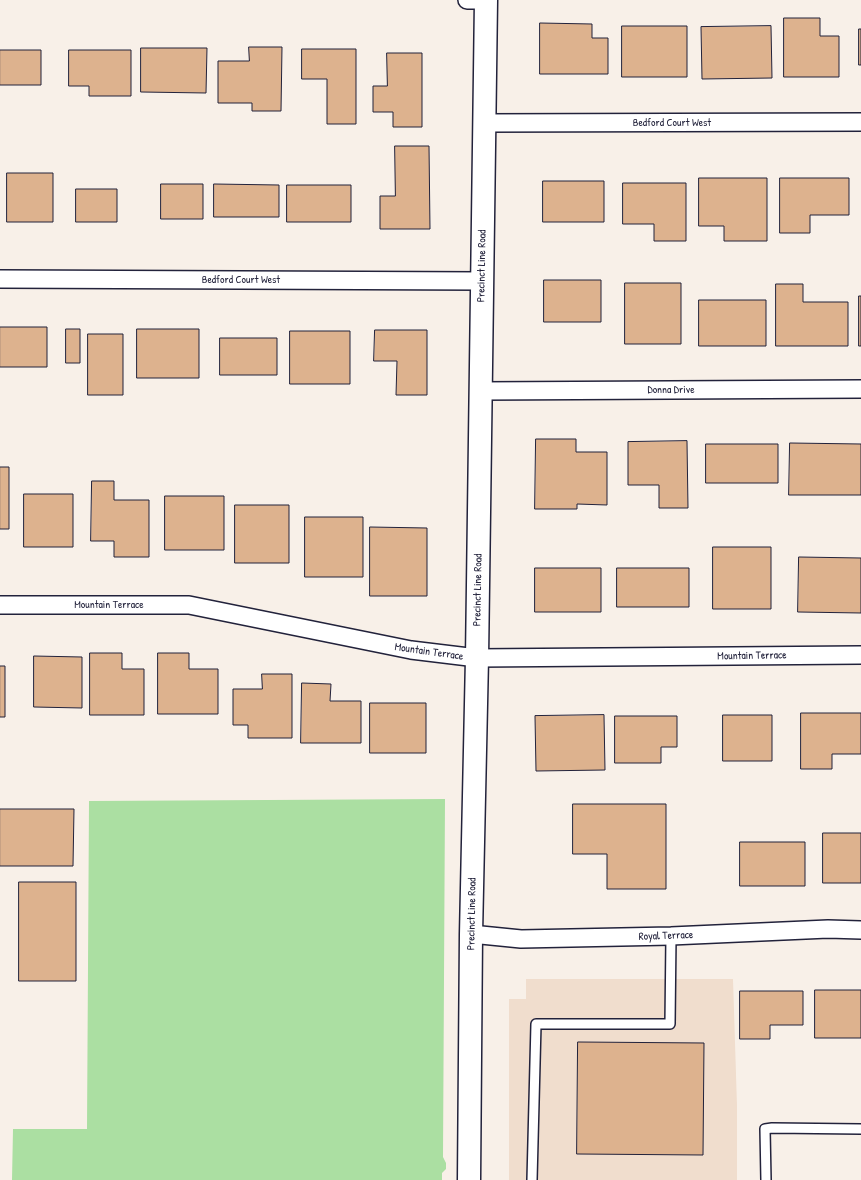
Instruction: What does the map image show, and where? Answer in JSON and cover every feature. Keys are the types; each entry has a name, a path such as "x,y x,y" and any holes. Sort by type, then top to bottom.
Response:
{"main road":[{"name":"Precinct Line Road","path":"469,1180 471,934 477,658 486,0"}],"street":[{"path":"467,0 486,0"},
{"name":"Bedford Court West","path":"484,123 861,122"},
{"name":"Bedford Court West","path":"0,279 482,281"},
{"name":"Donna Drive","path":"481,391 861,389"},
{"name":"Mountain Terrace","path":"0,605 189,605 411,650 477,658 861,655"},
{"name":"Royal Terrace","path":"471,934 521,939 670,936 828,929 861,930"}],"lane":[{"path":"532,1180 536,1024 670,1024 670,936"},
{"path":"766,1180 765,1129 861,1129"}],"shaded area":[{"path":"526,979 733,979 737,1106 737,1180 509,1180 509,999 526,999"}],"green space":[{"path":"445,799 443,1157 446,1163 446,1169 442,1173 442,1180 12,1180 13,1129 87,1129 89,801"}],"building":[{"path":"784,18 820,18 820,36 839,36 839,77 784,77"},
{"path":"540,23 592,24 592,38 608,38 608,74 540,74"},
{"path":"622,26 687,26 687,77 622,77"},
{"path":"771,26 772,78 702,79 701,27"},
{"path":"859,29 861,29 861,65 859,65"},
{"path":"249,47 282,47 281,111 252,111 252,103 218,103 218,61 249,61"},
{"path":"141,48 207,48 206,93 141,92"},
{"path":"302,49 356,49 356,124 327,124 327,79 302,79"},
{"path":"0,50 41,50 41,85 0,85"},
{"path":"69,50 131,50 131,96 89,96 89,86 69,86"},
{"path":"387,53 422,53 422,127 393,127 393,112 373,112 373,86 387,86"},
{"path":"395,146 429,146 430,229 380,229 380,196 395,196"},
{"path":"7,173 53,173 53,222 7,222"},
{"path":"699,178 767,178 767,241 724,241 724,226 699,226"},
{"path":"780,178 849,178 849,215 810,215 810,233 780,233"},
{"path":"543,181 604,181 604,222 543,222"},
{"path":"623,183 686,183 686,241 654,241 654,224 623,224"},
{"path":"161,184 203,184 203,219 161,219"},
{"path":"214,184 279,185 279,217 214,217"},
{"path":"287,185 351,185 351,222 287,222"},
{"path":"76,189 117,189 117,222 76,222"},
{"path":"544,280 601,280 601,322 544,322"},
{"path":"625,283 681,283 681,344 625,344"},
{"path":"776,284 803,284 803,302 848,302 848,346 776,346"},
{"path":"859,296 861,296 861,346 859,346"},
{"path":"699,300 766,300 766,346 699,346"},
{"path":"0,327 47,327 47,367 0,367"},
{"path":"66,329 80,329 80,363 66,363"},
{"path":"137,329 199,329 199,378 137,378"},
{"path":"375,330 427,330 427,395 396,395 397,361 374,361"},
{"path":"290,331 350,331 350,384 290,384"},
{"path":"88,334 123,334 123,395 88,395"},
{"path":"220,338 277,338 277,375 220,375"},
{"path":"536,439 576,439 576,452 607,452 607,505 577,504 577,509 535,509"},
{"path":"687,441 688,508 659,508 659,485 628,485 628,442"},
{"path":"790,443 861,444 861,495 789,495"},
{"path":"706,444 778,444 778,483 706,483"},
{"path":"0,467 9,467 9,529 0,529"},
{"path":"92,481 114,481 114,500 149,500 149,557 114,557 114,541 91,541"},
{"path":"24,494 73,494 73,547 24,547"},
{"path":"165,496 224,496 224,550 165,550"},
{"path":"235,505 289,505 289,563 235,563"},
{"path":"305,517 363,517 363,577 305,577"},
{"path":"370,527 427,528 427,596 370,596"},
{"path":"713,547 771,547 771,609 713,609"},
{"path":"799,557 861,558 861,613 798,612"},
{"path":"535,568 601,568 601,612 535,612"},
{"path":"617,568 689,568 689,607 617,607"},
{"path":"90,653 122,653 122,669 144,669 144,715 90,715"},
{"path":"158,653 189,653 189,669 218,669 218,714 158,714"},
{"path":"34,656 82,657 82,708 34,707"},
{"path":"0,666 5,666 5,717 0,717"},
{"path":"262,674 292,674 292,738 248,738 248,725 233,725 233,689 262,689"},
{"path":"302,683 331,684 330,701 361,701 361,743 301,743"},
{"path":"370,703 426,703 426,753 370,753"},
{"path":"801,713 861,713 861,754 832,754 832,769 801,769"},
{"path":"604,715 605,770 536,771 535,716"},
{"path":"723,715 772,715 772,761 723,761"},
{"path":"615,716 677,716 677,747 661,747 661,763 615,763"},
{"path":"573,804 666,804 666,889 607,889 607,854 573,854"},
{"path":"0,809 74,809 73,866 0,866"},
{"path":"823,833 861,833 861,883 823,883"},
{"path":"740,842 805,842 805,886 740,886"},
{"path":"19,882 76,882 76,981 19,981"},
{"path":"815,990 861,990 861,1038 815,1038"},
{"path":"740,991 803,991 803,1025 770,1025 770,1039 740,1039"},
{"path":"578,1042 704,1043 703,1155 577,1154"}]}
